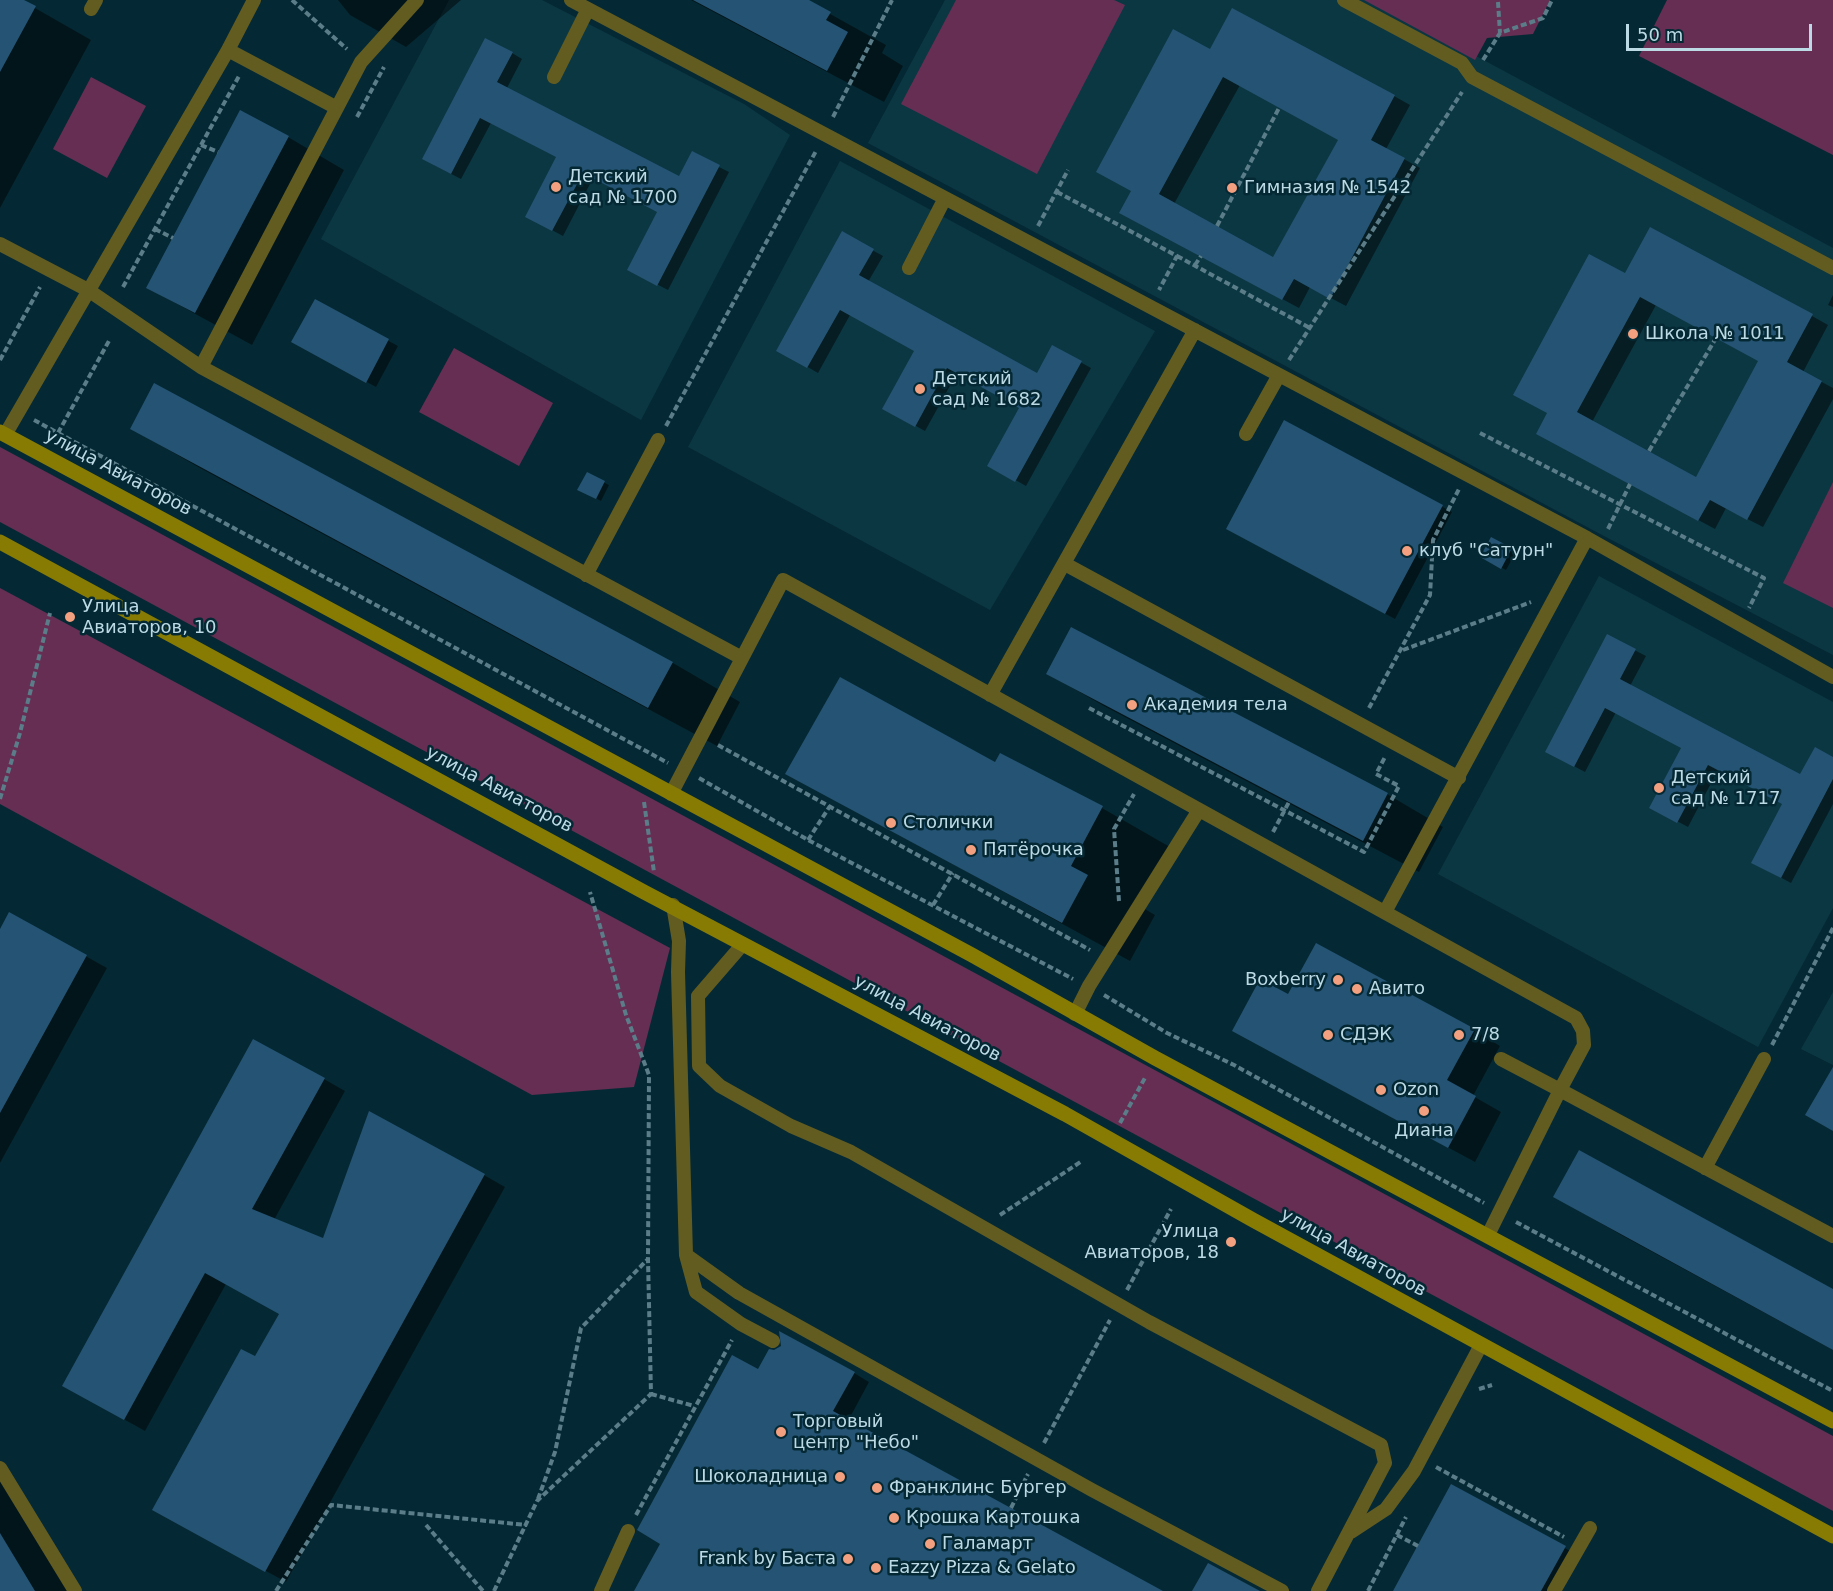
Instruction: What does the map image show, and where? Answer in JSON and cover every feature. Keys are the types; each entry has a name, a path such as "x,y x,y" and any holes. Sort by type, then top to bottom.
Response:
{"street":[{"name":"улица Авиаторов","path":"3,433 972,956 1075,1014 1833,1421"},
{"name":"улица Авиаторов","path":"0,542 743,944 1065,1114 1481,1345 1833,1536"}],"lane":[{"path":"3,433 19,411 228,50 254,0"},
{"path":"201,367 361,62 417,0"},
{"path":"571,0 1593,542 1833,677"},
{"path":"1344,0 1462,63 1472,77 1833,268"},
{"path":"554,77 588,9"},
{"path":"228,50 337,108"},
{"path":"909,268 945,200"},
{"path":"0,244 88,290 201,367 740,657"},
{"path":"990,694 1195,330"},
{"path":"1246,434 1279,375"},
{"path":"586,575 658,440"},
{"path":"1385,912 1558,592 1593,542"},
{"path":"1065,564 1459,778"},
{"path":"671,794 740,657 783,580 1576,1018 1583,1031 1584,1045 1488,1235"},
{"path":"1075,1014 1089,987 1199,810"},
{"path":"673,905 679,941 686,1255 696,1292 741,1324 773,1341"},
{"path":"743,944 698,996 699,1066 720,1086 791,1126 851,1152 1119,1304 1381,1444 1385,1463 1318,1591"},
{"path":"1501,1059 1833,1236"},
{"path":"1705,1168 1764,1059"},
{"path":"686,1255 739,1293 1036,1459 1282,1591"},
{"path":"1349,1533 1386,1509 1414,1471 1481,1345"},
{"path":"0,1468 75,1591"},
{"path":"1554,1591 1590,1528"},
{"path":"601,1591 628,1531"}],"path":[{"path":"292,0 361,62"},
{"path":"658,440 825,135 892,0"},
{"path":"1500,33 1543,18 1552,0"},
{"path":"1279,375 1500,33 1498,1"},
{"path":"123,286 248,60"},
{"path":"1217,226 1279,108"},
{"path":"201,144 218,152"},
{"path":"1029,243 1068,170"},
{"path":"1057,192 1310,328"},
{"path":"154,229 173,238"},
{"path":"1150,307 1177,255"},
{"path":"1195,266 1201,256"},
{"path":"0,360 41,285"},
{"path":"1649,451 1716,338"},
{"path":"58,433 110,339"},
{"path":"19,411 682,769 808,840 1089,987 1167,1033"},
{"path":"1480,433 1764,578 1747,611"},
{"path":"1593,542 1621,505 1630,484"},
{"path":"1359,724 1402,650 1430,595 1433,540 1461,486"},
{"path":"1402,650 1558,592"},
{"path":"0,799 20,734 51,612"},
{"path":"1089,708 1364,852 1399,786 1376,774 1393,742"},
{"path":"718,746 1097,954"},
{"path":"1119,903 1114,829 1143,779"},
{"path":"644,802 654,872"},
{"path":"808,840 830,806"},
{"path":"933,905 953,873"},
{"path":"537,1501 651,1394 648,1259 649,1075 626,1016 590,892"},
{"path":"1764,1059 1833,928"},
{"path":"1064,975 1072,973"},
{"path":"1120,1123 1148,1072"},
{"path":"994,1219 1082,1161"},
{"path":"1011,1508 1171,1209"},
{"path":"494,1591 537,1501 555,1452 581,1328 648,1259"},
{"path":"628,1531 694,1406 741,1324"},
{"path":"651,1394 694,1406"},
{"path":"1433,1466 1580,1545"},
{"path":"276,1591 331,1505 526,1525"},
{"path":"1368,1591 1407,1515"},
{"path":"426,1525 483,1591"},
{"path":"1397,1535 1418,1546"}],"shaded area":[{"name":"Детский сад № 1700","path":"449,0 542,0 744,104 790,135 641,420 321,239"},
{"path":"945,0 1372,0 1833,248 1833,655 1604,536 868,143"},
{"path":"956,0 1114,0 1125,5 1037,174 901,104"},
{"path":"1364,0 1550,0 1533,34 1487,38 1475,60"},
{"path":"1667,0 1833,0 1833,155 1639,56"},
{"path":"91,77 146,106 107,178 53,149"},
{"name":"Детский сад № 1682","path":"840,161 1155,331 990,610 688,447"},
{"path":"454,348 553,403 519,466 419,412"},
{"path":"0,447 1833,1436 1833,1511 0,522"},
{"path":"1833,482 1833,608 1783,583"},
{"name":"Детский сад № 1717","path":"1599,576 1833,702 1833,908 1758,1047 1438,874"},
{"path":"0,588 670,948 634,1087 532,1095 0,804"},
{"path":"1833,992 1833,1065 1801,1049"}],"building":[{"path":"0,0 24,0 36,6 0,72"},
{"path":"693,0 809,0 831,12 826,20 848,32 827,71"},
{"path":"1232,8 1395,95 1371,140 1405,158 1330,299 1294,279 1282,300 1119,213 1131,191 1096,172 1173,29 1210,49","holes":["1223,77 1338,140 1273,257 1159,194"]},
{"path":"485,38 513,52 497,82 679,176 692,151 720,165 657,286 627,270 657,212 583,173 552,231 525,217 556,157 480,118 451,174 422,159"},
{"path":"240,110 289,136 195,313 146,288"},
{"path":"1650,227 1813,314 1787,362 1822,381 1747,520 1710,500 1698,521 1536,434 1547,413 1513,395 1589,254 1625,273","holes":["1640,297 1758,361 1696,477 1577,412"]},
{"path":"842,231 874,249 859,275 1037,373 1052,345 1082,361 1015,482 987,466 1019,408 947,368 915,427 882,409 914,351 840,310 807,368 776,351"},
{"path":"315,299 389,339 366,383 291,342"},
{"path":"154,383 673,662 648,708 130,429"},
{"path":"1284,420 1443,505 1385,614 1226,529"},
{"path":"587,472 605,481 596,499 577,490"},
{"path":"1491,537 1512,548 1501,569 1480,557"},
{"path":"1071,627 1388,793 1363,841 1046,674"},
{"path":"1607,634 1636,649 1620,679 1800,774 1815,747 1833,757 1833,779 1781,878 1751,863 1782,804 1708,765 1677,823 1649,808 1681,748 1605,708 1574,767 1545,752"},
{"path":"840,677 995,762 1000,753 1103,806 1071,866 1088,875 1062,923 785,774"},
{"path":"9,912 87,955 0,1113 0,929"},
{"path":"1316,943 1475,1029 1447,1080 1476,1096 1448,1148 1232,1031 1260,979 1288,994"},
{"path":"253,1039 325,1078 252,1209 323,1238 369,1111 485,1174 265,1572 152,1510 241,1349 255,1356 279,1314 205,1273 124,1420 62,1386"},
{"path":"1833,1067 1833,1131 1805,1115"},
{"path":"1579,1150 1833,1289 1833,1350 1553,1197"},
{"name":"Торговый центр \"Небо\"","path":"779,1331 855,1372 833,1411 1163,1591 634,1591 660,1544 637,1530 732,1355 758,1369 769,1349 774,1350 781,1346"},
{"path":"1451,1484 1566,1546 1541,1591 1393,1591"},
{"path":"0,1533 35,1591 0,1591"},
{"path":"1208,1563 1260,1591 1192,1591"}],"place":[{"name":"Детский сад № 1700","path":"556,187"},
{"name":"Гимназия № 1542","path":"1232,188"},
{"name":"Школа № 1011","path":"1633,334"},
{"name":"Детский сад № 1682","path":"920,389"},
{"name":"клуб \"Сатурн\"","path":"1407,551"},
{"name":"Улица Авиаторов, 10","path":"70,617"},
{"name":"Академия тела","path":"1132,705"},
{"name":"Детский сад № 1717","path":"1659,788"},
{"name":"Столички","path":"891,823"},
{"name":"Пятёрочка","path":"971,850"},
{"name":"Boxberry","path":"1338,980"},
{"name":"Авито","path":"1357,989"},
{"name":"СДЭК","path":"1328,1035"},
{"name":"7/8","path":"1459,1035"},
{"name":"Ozon","path":"1381,1090"},
{"name":"Диана","path":"1424,1111"},
{"name":"Улица Авиаторов, 18","path":"1231,1242"},
{"name":"Торговый центр \"Небо\"","path":"781,1432"},
{"name":"Шоколадница","path":"840,1477"},
{"name":"Франклинс Бургер","path":"877,1488"},
{"name":"Крошка Картошка","path":"894,1518"},
{"name":"Галамарт","path":"930,1544"},
{"name":"Frank by Баста","path":"848,1559"},
{"name":"Eazzy Pizza & Gelato","path":"876,1568"}]}
